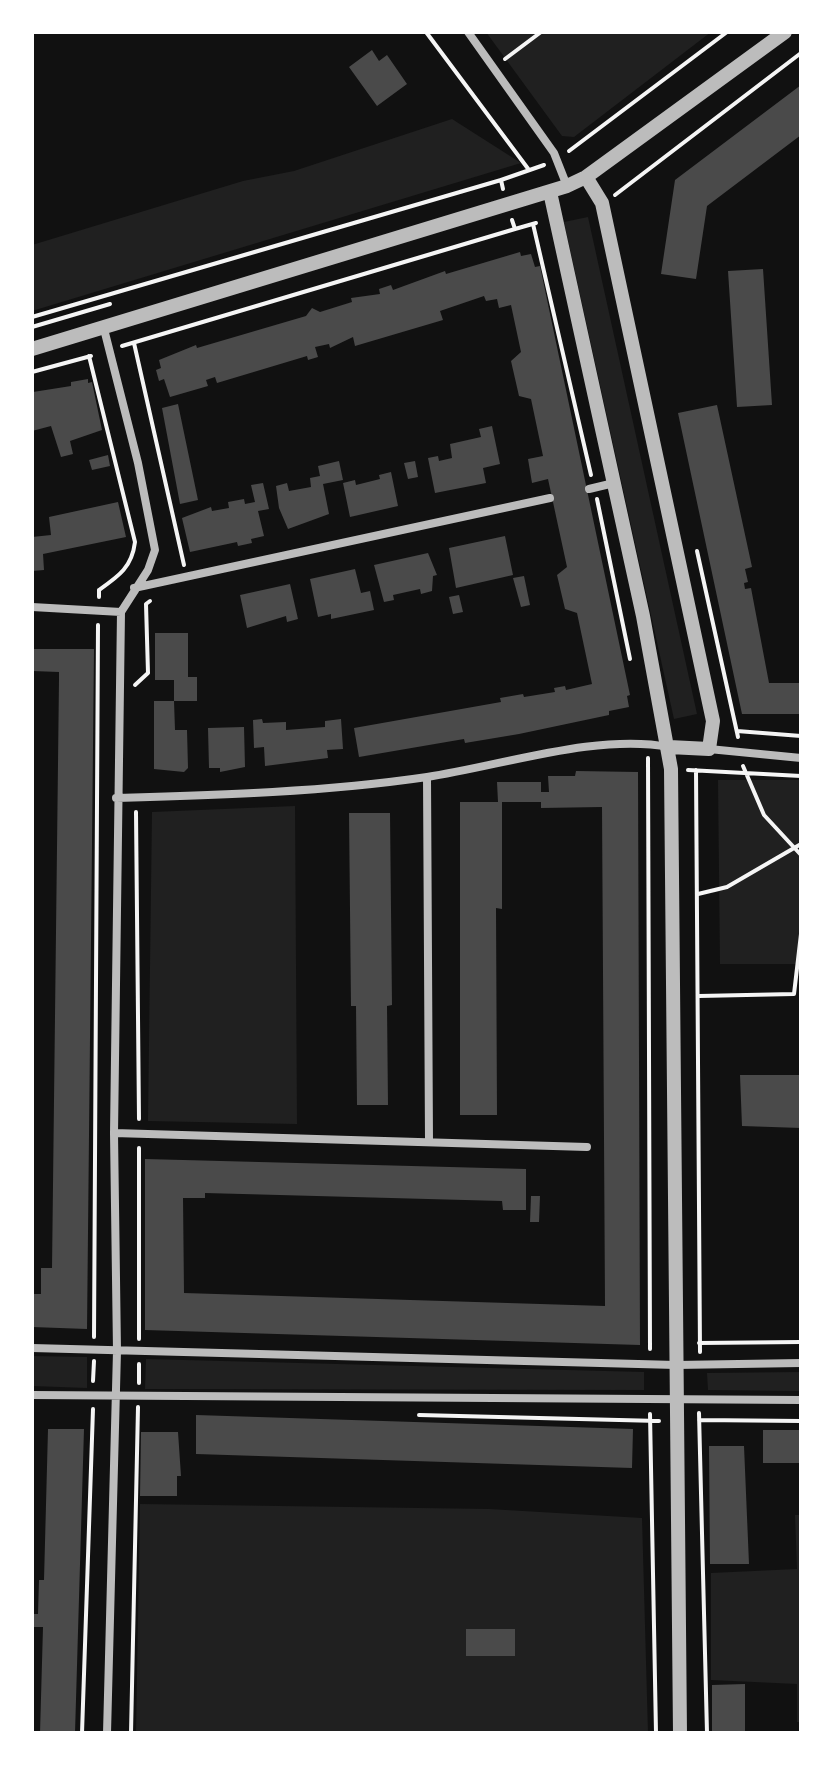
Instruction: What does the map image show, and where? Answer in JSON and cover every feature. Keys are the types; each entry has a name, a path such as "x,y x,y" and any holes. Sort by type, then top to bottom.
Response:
{"street":[{"path":"468,32 557,161 567,186"},
{"path":"32,349 567,186 586,177 785,32"},
{"path":"586,177 602,203 713,721 709,749"},
{"path":"550,192 614,483 671,769 680,1733"},
{"path":"104,329 155,550 148,570 133,588 121,612 116,798 114,1133 117,1351 107,1733"},
{"path":"589,489 614,483"},
{"path":"133,588 550,498"},
{"path":"32,607 121,612"},
{"path":"116,798 281,791 427,777 622,742 801,758"},
{"path":"427,777 429,1142"},
{"path":"114,1133 587,1147"},
{"path":"32,1348 676,1365 801,1363"},
{"path":"32,1395 801,1400"}],"path":[{"path":"426,32 529,170"},
{"path":"494,67 541,32"},
{"path":"557,161 727,32"},
{"path":"32,317 501,180"},
{"path":"488,193 518,184"},
{"path":"617,193 621,208"},
{"path":"32,372 515,229"},
{"path":"32,327 123,300"},
{"path":"134,343 186,577"},
{"path":"82,1733 94,1350 99,590 121,575 133,559 135,542 89,356"},
{"path":"696,546 745,772 764,815 801,855"},
{"path":"132,689 148,673 146,604 152,599"},
{"path":"737,731 801,736"},
{"path":"650,1364 648,769 801,776"},
{"path":"696,770 700,1364"},
{"path":"131,1733 140,1351 138,819 133,797"},
{"path":"698,894 727,887 801,844"},
{"path":"699,996 794,994 801,934"},
{"path":"650,1398 656,1733"},
{"path":"699,1398 707,1733"}],"shaded area":[{"path":"486,32 711,32 574,137 562,136"},
{"path":"452,119 521,163 32,311 32,245 243,181 294,171"},
{"path":"588,217 697,714 674,719 564,222"},
{"path":"718,780 801,780 801,964 720,964"},
{"path":"295,806 297,1124 148,1121 152,812"},
{"path":"32,1356 87,1357 87,1388 32,1386"},
{"path":"146,1359 644,1372 644,1390 145,1389"},
{"path":"801,1372 801,1391 708,1390 707,1373"},
{"path":"140,1504 489,1509 642,1518 648,1733 136,1733"},
{"path":"795,1515 801,1515 801,1722 797,1722 797,1684 711,1680 711,1573 797,1569"}],"building":[{"path":"372,50 379,61 387,55 407,84 377,106 349,67"},
{"path":"801,85 801,135 707,206 696,279 661,274 675,180"},
{"path":"520,252 521,256 531,254 535,267 540,266 630,695 627,696 629,707 609,711 609,715 519,734 465,743 464,739 359,757 354,728 501,702 500,698 555,692 554,688 565,686 566,690 592,684 577,613 565,609 557,575 567,567 548,479 532,483 528,459 543,456 531,399 519,396 511,361 521,352 511,305 499,308 497,299 486,301 484,296 440,311 443,320 355,346 353,337 330,348 329,344 315,347 318,357 308,360 307,356 217,383 215,377 206,380 208,386 170,397 164,379 159,381 156,370 161,368 159,360 196,345 197,348 306,316 312,308 320,312 352,302 351,298 380,294 379,289 391,285 393,290 445,271 446,274"},
{"path":"763,269 772,405 737,407 728,271"},
{"path":"88,379 88,383 92,382 102,430 70,441 73,454 61,457 51,426 32,431 33,392 71,386 71,382"},
{"path":"178,404 198,500 180,504 162,408"},
{"path":"717,405 752,567 745,569 748,582 744,583 745,589 751,588 769,683 801,683 801,714 742,714 678,413"},
{"path":"492,426 500,464 483,468 486,483 435,493 428,458 438,456 439,461 452,458 450,444 481,437 479,429"},
{"path":"108,455 110,466 92,470 89,460"},
{"path":"339,461 343,480 323,484 329,514 288,529 279,508 276,486 287,483 289,491 311,487 310,478 320,476 318,466"},
{"path":"415,461 418,477 408,479 404,463"},
{"path":"391,472 398,506 350,517 343,483 355,480 356,485 380,479 379,475"},
{"path":"263,483 269,509 258,511 264,536 251,539 252,543 238,546 237,542 190,552 182,518 211,507 212,511 229,508 228,502 244,499 245,504 255,502 251,485"},
{"path":"118,502 126,537 43,554 44,570 32,571 32,537 51,535 49,517"},
{"path":"505,536 513,575 456,588 449,548"},
{"path":"428,553 437,575 433,576 432,591 421,594 420,589 393,595 394,600 384,602 374,565"},
{"path":"355,569 361,593 370,591 374,610 331,619 331,614 318,617 310,579"},
{"path":"524,576 530,605 521,607 513,578"},
{"path":"290,584 298,619 287,622 286,616 247,628 240,595"},
{"path":"459,595 463,612 453,614 449,597"},
{"path":"155,633 188,633 188,677 197,677 197,701 174,701 174,680 155,680"},
{"path":"32,649 94,649 87,1329 32,1327 32,1294 41,1294 41,1268 52,1268 59,672 32,671"},
{"path":"154,701 174,701 175,730 187,730 188,768 184,772 154,769"},
{"path":"262,719 263,723 286,722 286,730 325,727 325,721 341,719 343,749 327,750 328,758 265,766 264,747 254,748 253,720"},
{"path":"244,727 245,767 220,772 220,768 209,768 208,728"},
{"path":"576,771 638,772 640,1345 145,1330 145,1159 526,1169 526,1210 503,1210 502,1201 205,1193 205,1198 183,1198 184,1293 605,1306 602,807 541,808 541,802 502,802 502,909 496,908 497,1115 460,1115 460,802 498,802 497,782 541,782 541,792 549,792 548,776 575,776"},
{"path":"349,813 390,813 392,1005 387,1006 388,1105 357,1105 356,1006 351,1006"},
{"path":"740,1075 801,1075 801,1128 742,1126"},
{"path":"531,1196 540,1196 539,1222 530,1222"},
{"path":"196,1415 633,1429 632,1468 196,1454"},
{"path":"48,1429 84,1429 75,1733 40,1733 43,1627 32,1627 32,1614 38,1614 39,1580 44,1580"},
{"path":"763,1430 801,1430 801,1463 763,1463"},
{"path":"141,1432 178,1432 181,1476 177,1476 177,1496 140,1496"},
{"path":"709,1446 744,1446 749,1564 710,1564"},
{"path":"466,1629 515,1629 515,1656 466,1656"},
{"path":"745,1684 745,1733 712,1733 712,1685"}]}
